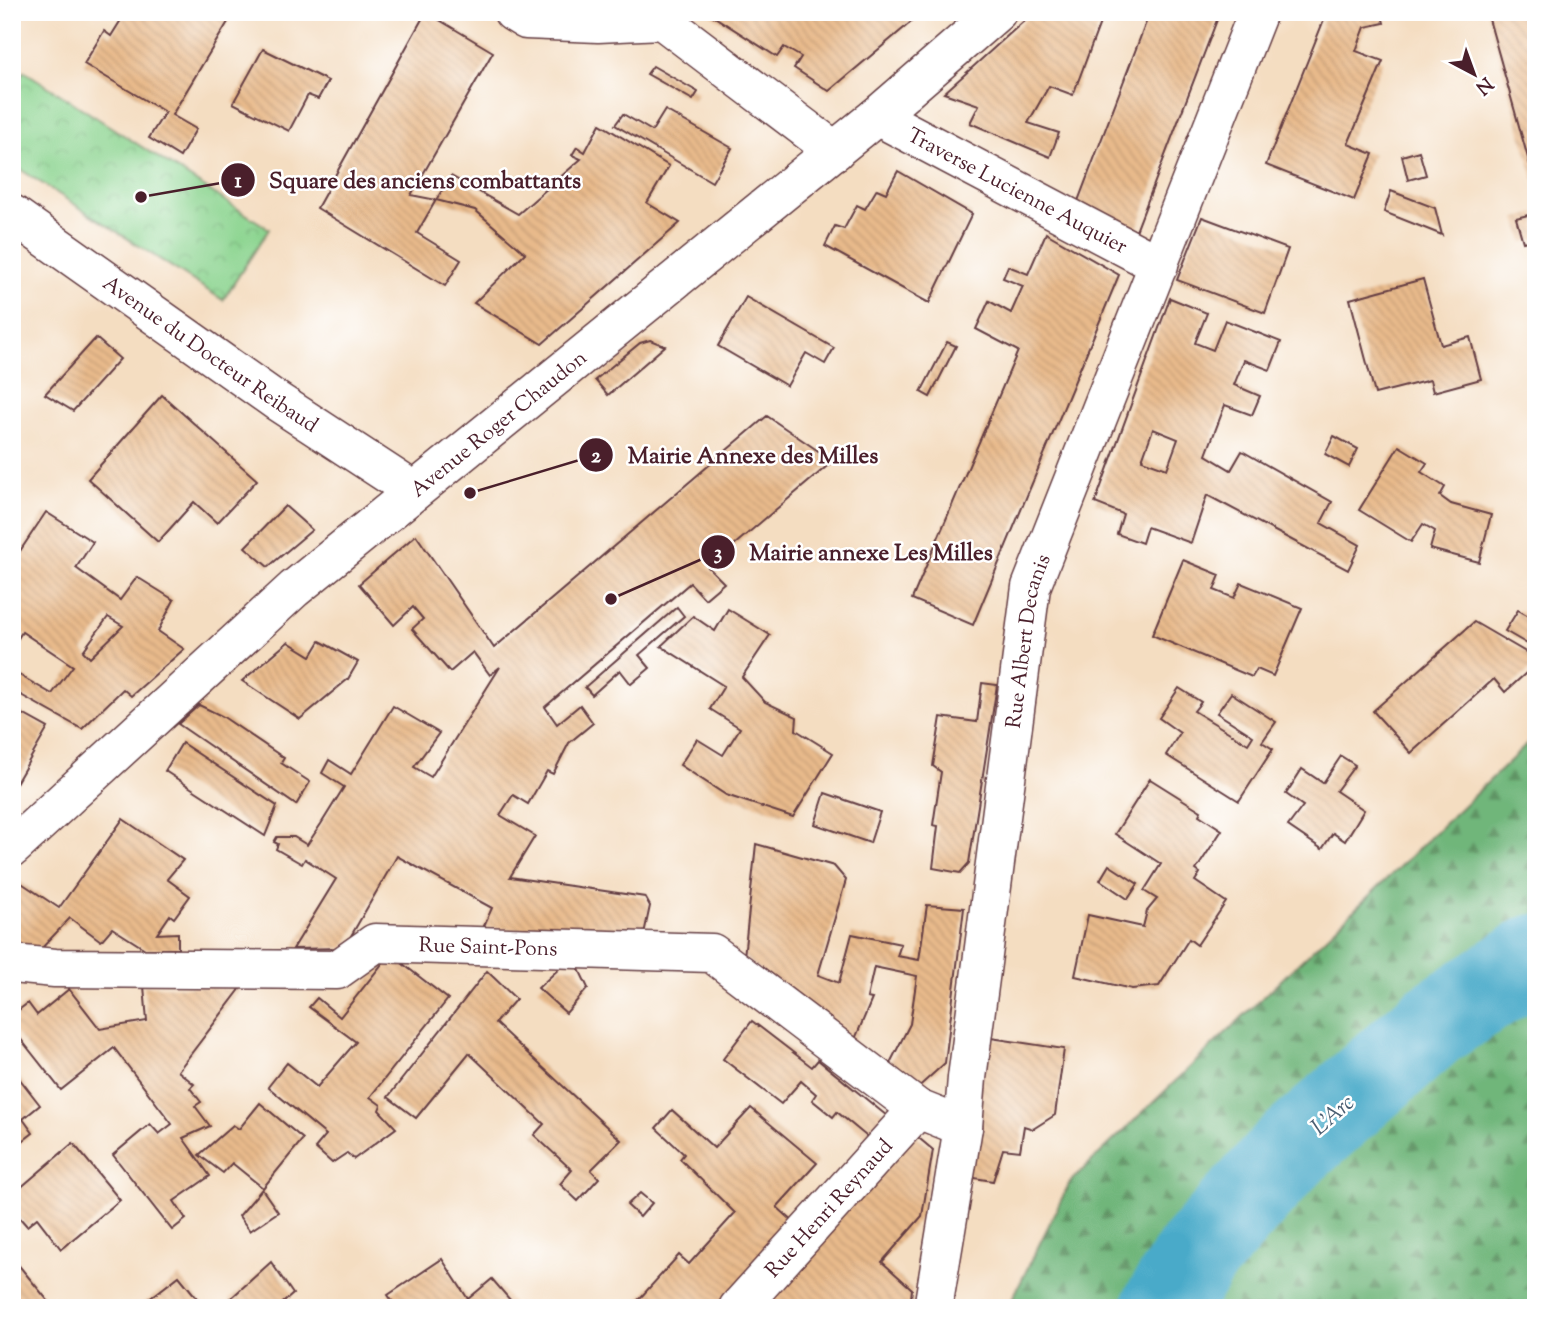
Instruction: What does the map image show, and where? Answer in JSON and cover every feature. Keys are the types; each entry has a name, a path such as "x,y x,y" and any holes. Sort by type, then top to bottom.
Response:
{"street":[{"path":"513,12 526,20 598,23 662,20 835,151"},
{"name":"Avenue Roger Chaudon","path":"12,848 294,589 835,151 997,12"},
{"name":"Rue Albert Decanis","path":"933,1308 963,1127 1031,587 1258,12"},
{"name":"Traverse Lucienne Auquier","path":"877,116 1159,265"},
{"name":"Avenue du Docteur Reibaud","path":"12,214 275,400 414,491"},
{"name":"Rue Saint-Pons","path":"12,964 55,968 337,970 375,943 712,953 918,1109 963,1127"},
{"name":"Rue Henri Reynaud","path":"738,1308 918,1109"}],"green space":[{"path":"24,71 269,229 223,300 12,164 12,89"},
{"path":"1536,736 1536,1308 1008,1308 1070,1182"}],"building":[{"path":"126,12 234,12 172,115 196,129 180,157 149,138 165,112 84,64 104,31 111,36"},
{"path":"426,12 493,52 411,195 436,200 417,233 461,260 445,286 317,208"},
{"path":"707,12 923,12 829,91 794,68 801,57 784,47 777,57"},
{"path":"1034,12 1104,12 1073,95 1049,86 1028,123 1059,133 1050,157 970,123 979,105 944,93"},
{"path":"1150,12 1220,12 1133,239 1075,209"},
{"path":"1327,12 1381,12 1384,23 1365,27 1356,51 1383,61 1348,144 1373,154 1354,200 1266,165"},
{"path":"1487,12 1536,12 1536,183 1535,183"},
{"path":"263,49 328,81 318,99 308,95 289,131 233,103"},
{"path":"653,66 698,92 693,100 647,74"},
{"path":"665,110 732,148 712,182 615,125 623,114 652,131"},
{"path":"600,124 669,166 647,203 680,223 542,344 474,303 525,253 475,210 436,200 451,176 518,214 581,159 572,155 577,147 585,152"},
{"path":"1419,151 1426,175 1408,180 1402,156"},
{"path":"898,171 972,214 929,303 825,246 835,226 844,229 857,205 865,209 877,189 886,193"},
{"path":"1391,191 1435,208 1442,235 1384,212"},
{"path":"1536,213 1536,239 1523,242 1516,218"},
{"path":"1202,217 1288,249 1265,313 1177,280"},
{"path":"1046,233 1119,275 973,625 912,599 1018,351 976,329 989,301 1011,313 1023,286 1003,278 1008,266 1028,274"},
{"path":"1423,279 1441,345 1470,337 1481,379 1433,392 1430,380 1375,394 1350,299"},
{"path":"746,297 834,348 825,364 806,353 787,386 718,346"},
{"path":"1170,298 1207,313 1195,343 1213,350 1225,320 1281,342 1270,370 1244,360 1234,385 1260,396 1252,415 1225,405 1206,455 1231,470 1242,451 1332,502 1321,523 1360,545 1348,570 1207,495 1191,543 1147,527 1142,543 1117,534 1123,514 1095,503","holes":["1153,429 1178,439 1167,469 1142,460"]},
{"path":"96,338 120,359 73,411 45,394"},
{"path":"650,340 665,346 608,395 595,380 640,343"},
{"path":"947,342 956,346 930,397 921,392"},
{"path":"162,395 257,480 217,523 194,502 158,542 88,479"},
{"path":"767,416 833,461 708,567 724,583 705,599 690,583 545,707 557,724 580,705 593,723 569,743 553,774 547,771 528,804 513,795 500,815 535,836 510,877 645,897 650,906 644,934 483,928 492,908 397,856 344,948 293,949 336,879 305,859 302,864 276,849 278,844 274,842 277,837 294,837 307,845 344,787 322,773 329,760 351,774 393,706 439,733 414,767 431,777 500,667 490,675 473,652 450,672 412,629 423,619 413,607 394,625 359,584 416,535 494,648"},
{"path":"1334,436 1358,449 1349,467 1325,454"},
{"path":"1399,446 1427,463 1421,472 1445,487 1440,496 1451,504 1491,515 1479,562 1430,549 1435,531 1423,524 1411,542 1359,510"},
{"path":"285,506 312,530 268,567 245,547"},
{"path":"46,512 93,542 76,568 120,600 137,577 174,600 158,631 184,649 131,696 123,689 82,729 12,690 12,671 52,694 73,666 22,632 12,648 12,563","holes":["108,617 123,626 90,658 83,651"]},
{"path":"1183,560 1220,575 1214,590 1234,598 1241,583 1302,608 1273,676 1257,669 1252,677 1152,635"},
{"path":"677,607 684,616 639,655 650,668 631,684 620,670 592,695 585,687"},
{"path":"728,609 770,635 742,677 765,702 797,717 796,730 833,753 793,817 726,795 680,765 697,739 723,755 740,728 710,709 724,686 661,646 693,616 715,631"},
{"path":"1518,610 1536,620 1536,633 1529,645 1505,631"},
{"path":"1474,622 1536,658 1536,664 1505,692 1494,679 1411,753 1373,711"},
{"path":"320,641 358,662 348,679 300,719 242,681 288,642 311,656"},
{"path":"982,683 997,685 969,863 960,873 933,868 938,826 933,825 941,772 933,766 941,717 977,722"},
{"path":"1179,688 1201,702 1194,711 1248,744 1253,736 1217,713 1231,693 1276,722 1262,742 1273,749 1239,801 1166,755 1180,733 1159,718"},
{"path":"199,705 222,716 284,758 281,763 310,782 296,805 178,724"},
{"path":"12,708 48,728 12,790"},
{"path":"182,743 277,806 265,836 165,771"},
{"path":"1341,756 1355,765 1336,791 1364,810 1345,841 1333,833 1322,849 1288,826 1303,806 1286,794 1302,769 1323,783"},
{"path":"1150,779 1201,811 1199,815 1222,830 1196,870 1200,873 1195,881 1226,902 1197,945 1189,939 1159,986 1132,989 1075,976 1088,915 1143,927 1147,911 1157,899 1144,891 1161,864 1115,834"},
{"path":"825,793 880,812 870,843 815,824"},
{"path":"123,819 183,860 167,879 190,896 174,918 170,915 157,934 178,933 178,949 145,949 112,928 101,941 70,918 40,950 12,950 12,880 14,878 59,908"},
{"path":"756,844 834,866 846,880 818,975 839,983 852,934 901,944 897,956 919,960 927,905 964,908 945,1063 913,1092 886,1071 910,1024 917,976 874,967 867,998 872,999 853,1044 744,957"},
{"path":"1109,865 1138,884 1128,899 1100,880"},
{"path":"390,954 448,999 370,1097 381,1105 379,1110 396,1128 354,1159 347,1153 332,1163 315,1148 326,1135 268,1087 287,1063 317,1087 356,1042 309,1007 317,998 340,1017"},
{"path":"561,967 578,967 588,988 566,1013 538,988"},
{"path":"487,971 516,999 495,1023 621,1140 591,1170 599,1178 578,1201 560,1184 572,1170 534,1135 544,1124 469,1053 416,1118 388,1097"},
{"path":"144,986 241,988 178,1071 194,1084 190,1088 201,1102 195,1106 210,1126 183,1138 210,1176 174,1201 186,1219 172,1230 113,1155 150,1124 159,1134 172,1124 114,1048 61,1090 12,1028 12,1015 28,1003 37,1015 69,989 100,1029 147,1021"},
{"path":"752,1021 812,1067 818,1060 892,1120 872,1141 837,1112 833,1117 812,1100 816,1094 801,1081 781,1104 723,1059"},
{"path":"984,1037 1064,1049 1055,1115 1033,1129 1024,1126 1020,1151 1003,1149 993,1181 962,1176"},
{"path":"12,1069 40,1105 23,1119 33,1133 15,1147 12,1144"},
{"path":"260,1103 303,1139 263,1188 232,1163 223,1173 199,1155 233,1125 239,1129"},
{"path":"751,1108 817,1163 777,1207 797,1225 723,1308 631,1308 679,1255 689,1264 735,1213 680,1159 684,1154 656,1128 672,1110 714,1148"},
{"path":"914,1134 933,1150 922,1216 882,1262 912,1289 910,1308 761,1308"},
{"path":"73,1143 120,1200 61,1249 37,1218 27,1226 12,1209 12,1195"},
{"path":"262,1189 278,1212 250,1231 239,1216"},
{"path":"640,1193 652,1203 640,1217 627,1205"},
{"path":"442,1259 468,1299 492,1279 517,1308 397,1308 388,1295"},
{"path":"16,1262 54,1308 12,1308 12,1267"},
{"path":"271,1262 293,1294 277,1308 234,1308 229,1300"},
{"path":"179,1276 205,1308 147,1308 144,1303"}],"waterway":[{"name":"L'Arc","path":"1164,1308 1197,1255 1287,1154 1433,1025 1536,957"}],"place":[{"name":"Square des anciens combattants","path":"141,197"},
{"name":"Mairie Annexe des Milles","path":"470,493"},
{"name":"Mairie annexe Les Milles","path":"611,599"}]}
